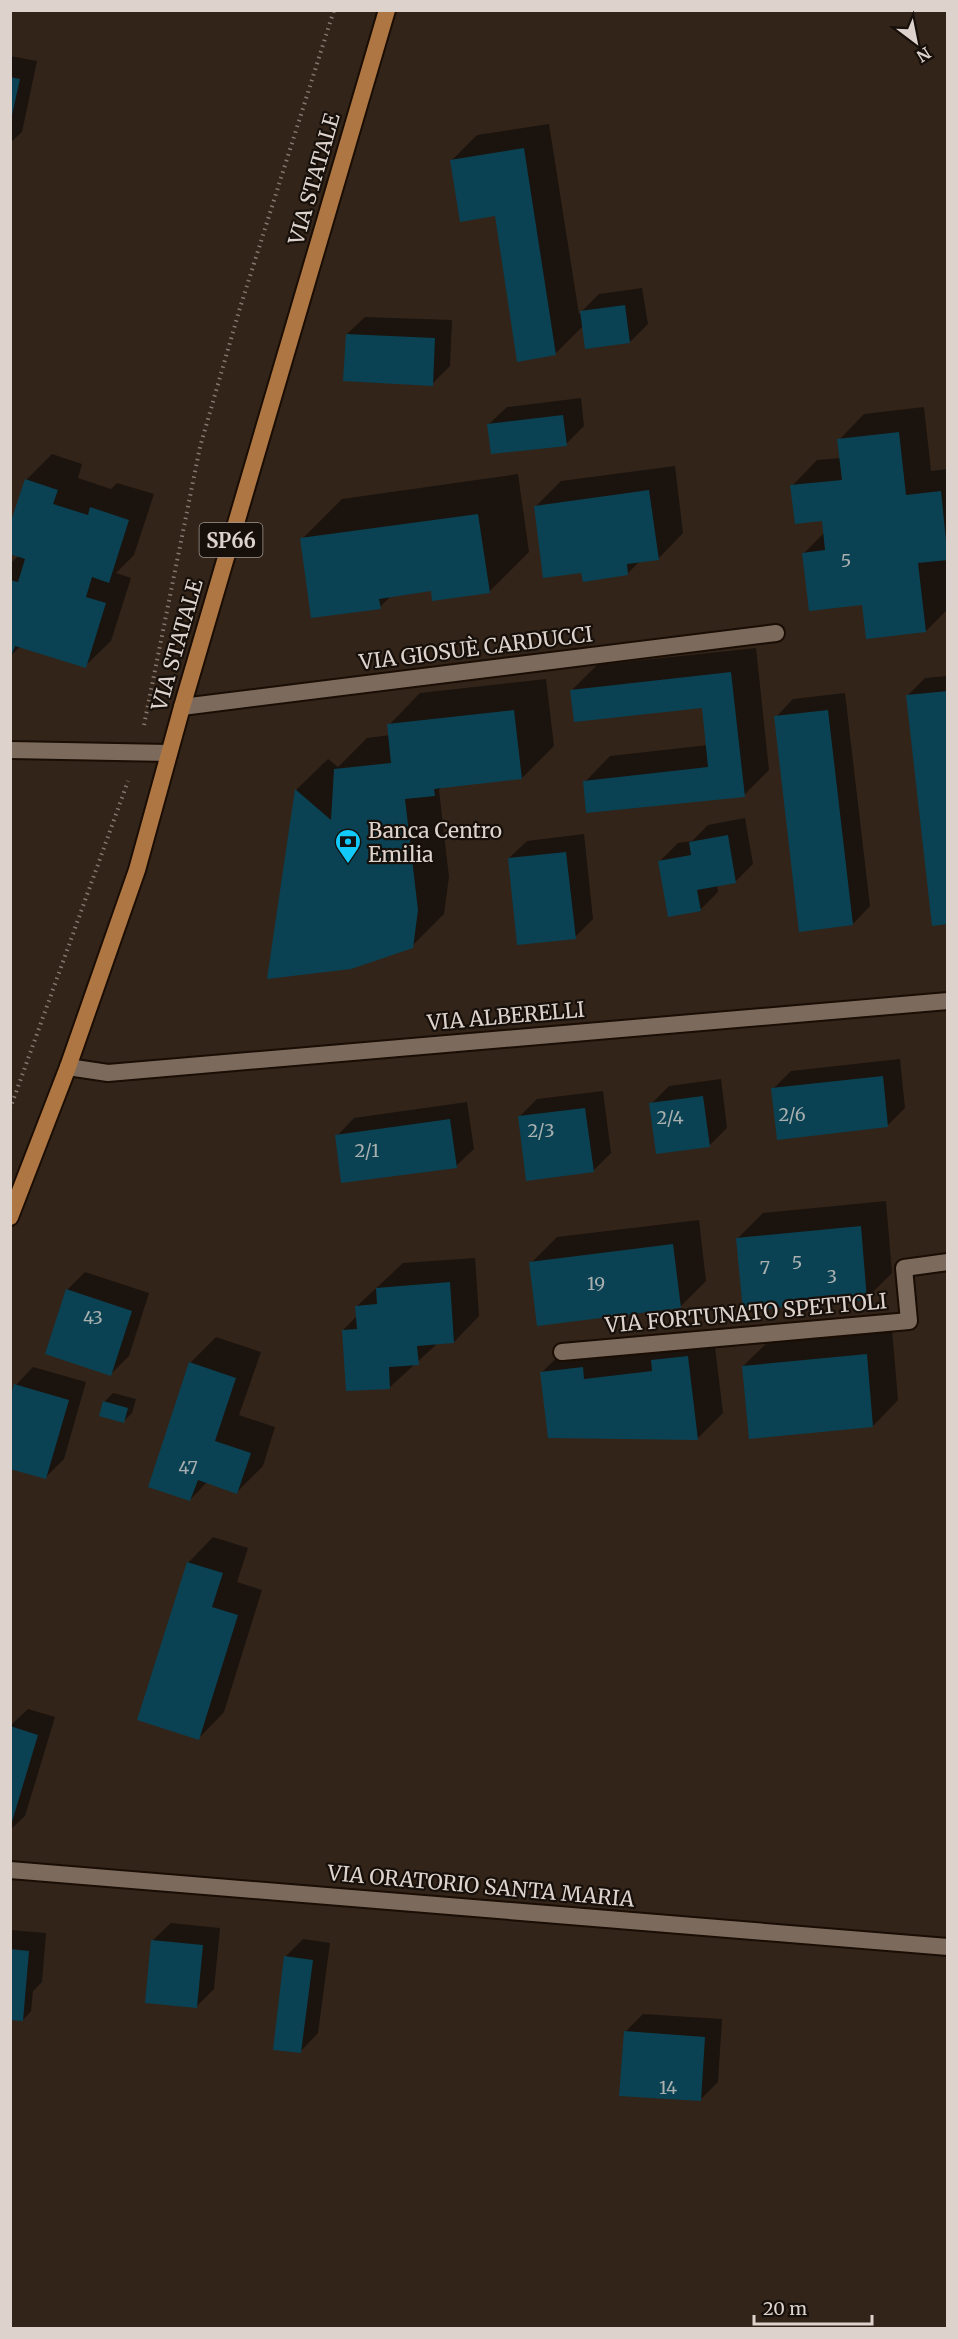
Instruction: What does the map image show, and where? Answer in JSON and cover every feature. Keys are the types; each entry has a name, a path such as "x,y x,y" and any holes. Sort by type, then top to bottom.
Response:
{"main road":[{"name":"VIA STATALE","path":"10,1217 68,1066 137,870 182,707 387,10"}],"street":[{"name":"VIA GIOSUÈ CARDUCCI","path":"182,707 776,633"},
{"path":"10,750 169,753"},
{"name":"VIA ALBERELLI","path":"68,1066 108,1073 948,1001"},
{"name":"VIA FORTUNATO SPETTOLI","path":"562,1352 909,1321 904,1268 948,1262"},
{"name":"VIA ORATORIO SANTA MARIA","path":"10,1870 948,1947"}],"path":[{"path":"10,1110 138,752 200,447 239,311 334,10"}],"building":[{"path":"10,77 20,79 11,120 10,120"},
{"path":"524,148 556,355 517,362 495,216 460,222 450,160"},
{"path":"625,305 630,343 585,349 580,311"},
{"path":"346,334 435,338 433,386 343,381"},
{"path":"563,415 567,446 491,454 487,424"},
{"path":"899,432 906,495 941,491 948,560 918,563 926,632 866,639 862,605 809,611 802,553 825,550 822,521 795,524 790,485 842,480 837,439"},
{"path":"25,479 58,490 53,504 88,515 90,507 129,520 109,583 92,577 86,597 106,603 86,668 15,646 10,659 10,580 18,582 25,559 10,554 10,524"},
{"path":"649,490 659,560 627,564 628,575 583,582 581,573 543,578 534,506"},
{"path":"478,514 490,593 432,601 431,591 379,599 381,609 311,618 300,538"},
{"path":"731,672 745,797 586,813 583,781 708,767 702,708 574,722 570,690"},
{"path":"948,691 948,924 932,926 906,695"},
{"name":"Banca Centro Emilia","path":"514,710 522,779 434,789 435,796 405,799 418,910 413,948 351,969 267,979 295,789 331,820 334,769 391,763 387,724"},
{"path":"828,710 853,925 799,932 774,716"},
{"path":"728,835 736,883 697,890 701,911 668,917 658,861 691,855 689,842"},
{"path":"566,852 576,939 517,945 508,858"},
{"path":"883,1076 888,1127 777,1140 771,1088"},
{"path":"703,1096 710,1147 656,1154 649,1103"},
{"path":"585,1108 594,1172 526,1181 518,1116"},
{"path":"450,1119 457,1168 341,1183 335,1135"},
{"path":"861,1226 867,1300 743,1311 736,1238"},
{"path":"673,1244 681,1308 537,1326 529,1262"},
{"path":"450,1282 454,1343 417,1346 419,1365 389,1367 390,1389 346,1391 342,1330 357,1329 355,1306 377,1304 376,1288"},
{"path":"66,1289 132,1311 111,1376 45,1354"},
{"path":"867,1354 873,1427 749,1439 742,1366"},
{"path":"688,1356 698,1440 548,1438 540,1372 583,1367 584,1379 652,1371 651,1360"},
{"path":"189,1362 236,1378 215,1441 251,1453 237,1494 198,1480 190,1501 148,1487"},
{"path":"14,1384 69,1400 46,1479 10,1469 10,1398"},
{"path":"103,1401 128,1408 124,1423 99,1416"},
{"path":"187,1562 223,1573 212,1607 238,1615 199,1740 137,1720"},
{"path":"10,1726 38,1735 11,1825 10,1825"},
{"path":"151,1940 203,1945 197,2008 145,2003"},
{"path":"10,1949 29,1951 23,2021 10,2020"},
{"path":"284,1956 313,1960 301,2053 273,2050"},
{"path":"624,2031 705,2037 701,2101 619,2096"}],"place":[{"name":"Banca Centro Emilia","path":"348,865"}]}
